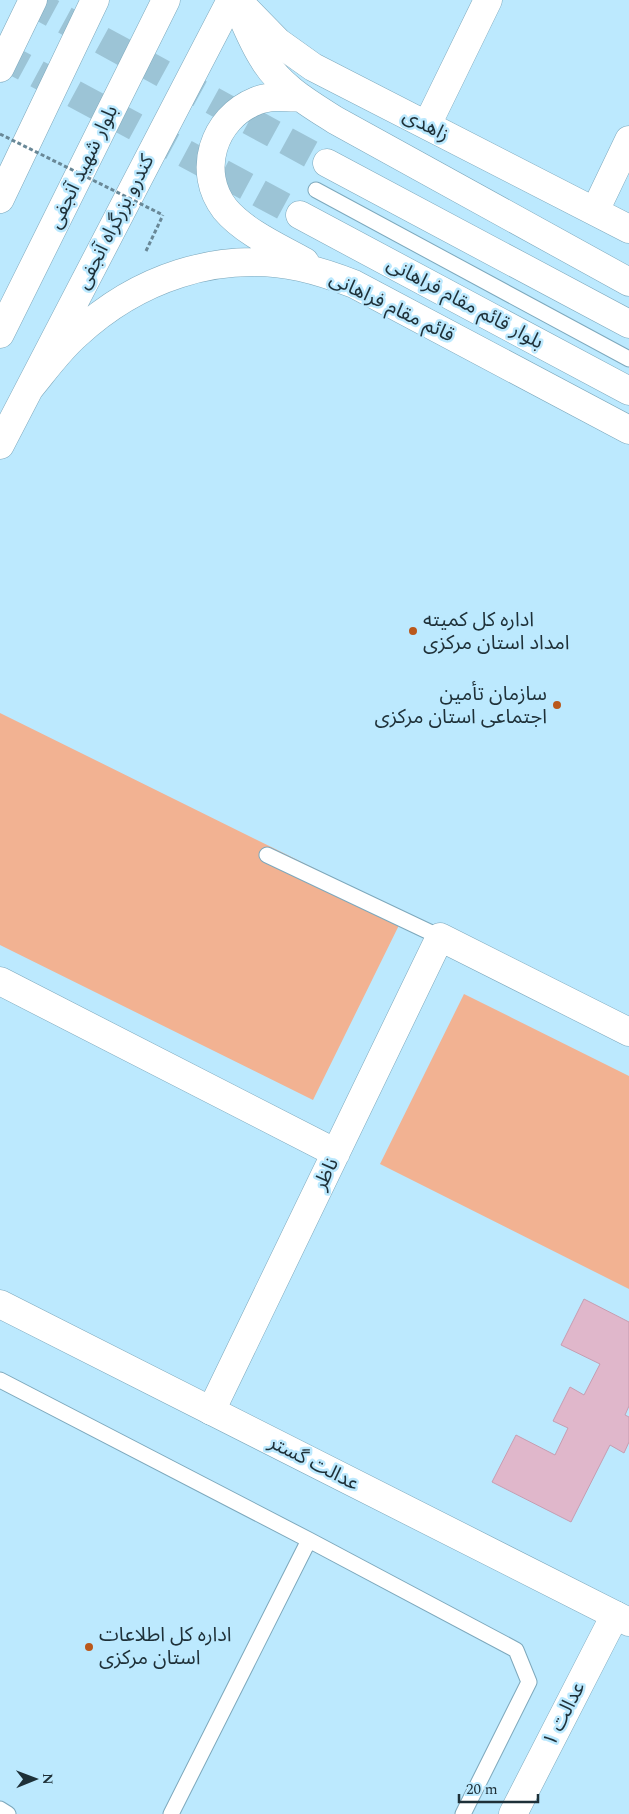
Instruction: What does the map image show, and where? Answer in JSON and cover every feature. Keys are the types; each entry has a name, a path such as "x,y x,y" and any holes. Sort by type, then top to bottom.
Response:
{"street":[{"path":"0,68 33,0"},
{"path":"0,200 95,0"},
{"name":"بلوار شهید آنجفی","path":"0,334 166,0"},
{"name":"کندرو بزرگراه آنجفی","path":"0,445 231,0"},
{"path":"236,0 264,61 277,77 301,98 335,120 629,282"},
{"name":"زاهدی","path":"236,0 278,42 313,67 629,229"},
{"path":"427,125 488,0"},
{"path":"301,98 272,97 258,100 233,114 216,138 210,167 212,182 226,209 237,220 264,239 327,274"},
{"path":"595,211 629,140"},
{"path":"327,163 629,324"},
{"name":"بلوار قائم مقام فراهانی","path":"300,214 629,391"},
{"name":"قائم مقام فراهانی","path":"29,389 74,336 98,315 124,297 153,283 183,272 211,265 240,262 270,263 299,267 327,274 354,284 629,430"},
{"path":"440,937 629,1032"},
{"name":"ناظر","path":"211,1411 440,937"},
{"path":"0,981 336,1152"},
{"name":"عدالت گستر","path":"0,1304 622,1618"},
{"name":"عدالت ۱","path":"513,1814 622,1618"}],"lane":[{"path":"316,190 629,359"},
{"path":"267,855 440,937"},
{"path":"0,1380 516,1650 529,1682 463,1814"},
{"path":"171,1814 309,1540"},
{"path":"0,1810 8,1814"}],"path":[{"path":"0,134 164,216 146,250"}],"shaded area":[{"path":"0,713 405,913 313,1100 0,945"},
{"path":"464,994 629,1076 629,1289 380,1164"}],"building":[{"path":"584,1299 629,1322 629,1406 625,1415 629,1417 629,1442 624,1453 610,1445 571,1522 492,1482 516,1435 555,1455 568,1428 553,1421 570,1387 584,1395 600,1364 561,1345"}],"tunnel":[{"path":"28,0 327,163"},
{"path":"0,54 300,215"}],"place":[{"name":"اداره کل کمیته امداد استان مرکزی","path":"413,631"},
{"name":"سازمان تأمین اجتماعی استان مرکزی","path":"557,705"},
{"name":"اداره کل اطلاعات استان مرکزی","path":"89,1647"}]}
